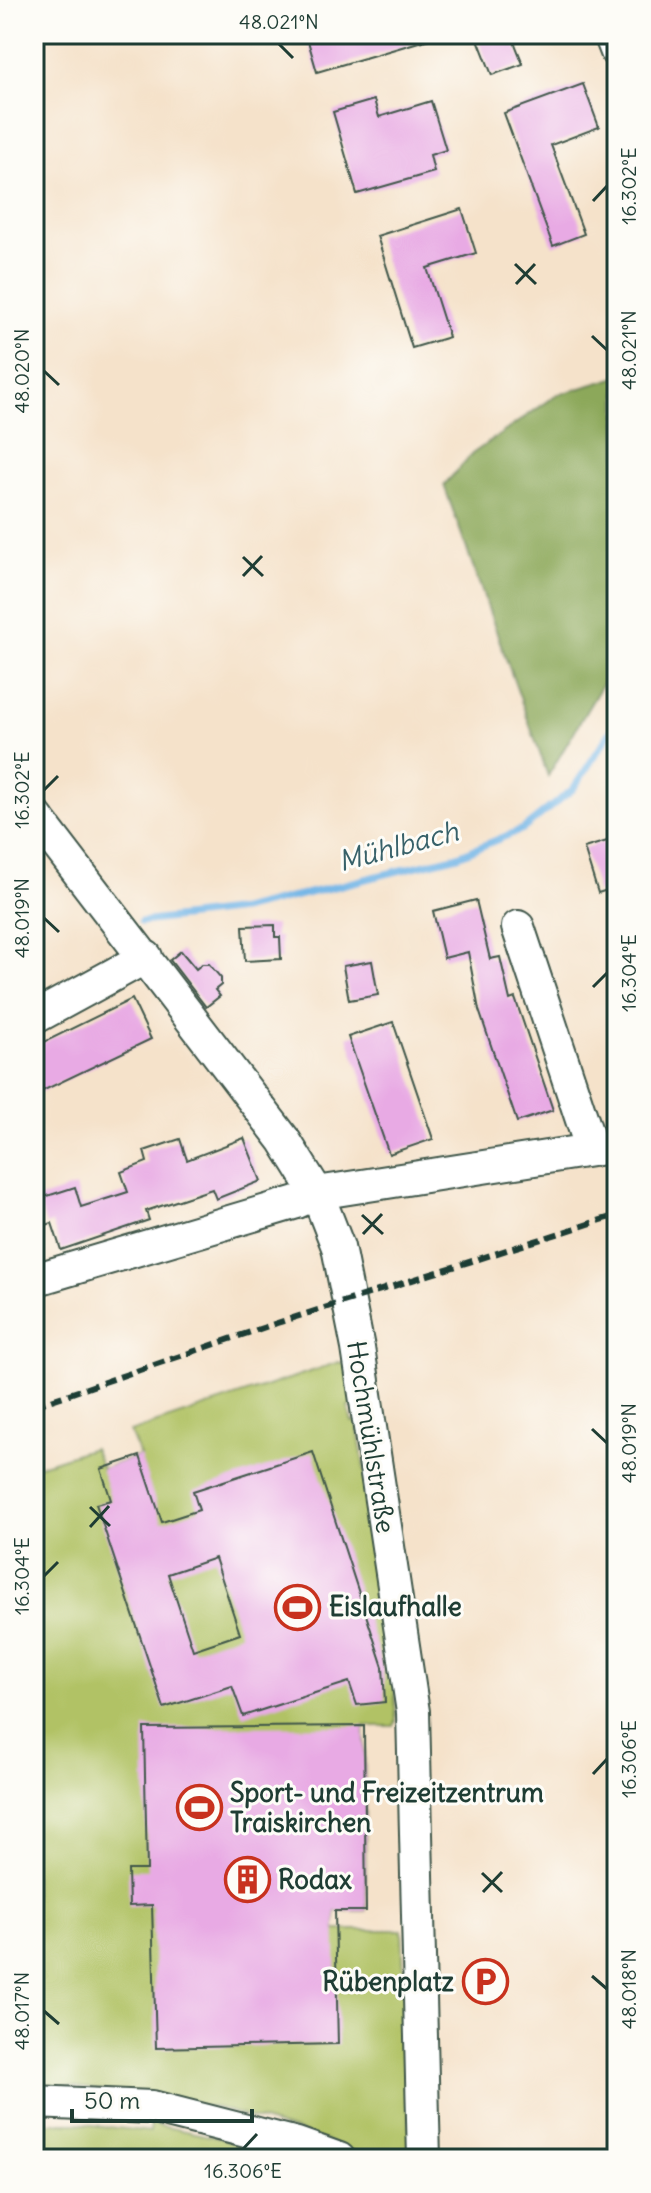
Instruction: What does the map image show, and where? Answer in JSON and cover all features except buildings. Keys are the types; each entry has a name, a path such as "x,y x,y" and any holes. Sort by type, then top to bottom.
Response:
{"street":[{"path":"610,34 617,52"},
{"name":"Hochmühlstraße","path":"34,814 284,1140 317,1193 338,1247 356,1332 413,1712 424,2159"},
{"path":"34,1280 251,1213 297,1202 317,1193 604,1148 518,927"},
{"path":"34,1018 146,957"},
{"path":"34,2102 152,2107 297,2144 339,2159"}],"green space":[{"path":"617,377 617,659 548,776 444,485 472,454 557,395"},
{"name":"Sport- und Freizeitzentrum Traiskirchen","path":"339,1362 350,1366 356,1404 348,1407 352,1422 357,1422 393,1658 396,1721 394,1726 364,1726 366,1911 335,1911 335,1930 402,1930 411,2159 374,2159 309,2135 218,2108 71,2086 34,2087 34,1467 93,1448 102,1469 140,1456 130,1432"},
{"path":"34,2123 76,2123 150,2132 151,2124 219,2138 274,2159 34,2159"}],"waterway":[{"name":"Mühlbach","path":"141,922 241,910 458,856 523,829 573,789 617,722"}],"railway":[{"path":"34,1406 277,1323 617,1215"}],"place":[{"name":"Eislaufhalle","path":"298,1607"},
{"name":"Sport- und Freizeitzentrum Traiskirchen","path":"199,1808"},
{"name":"Rodax","path":"247,1880"},
{"name":"Rübenplatz","path":"485,1982"}]}
